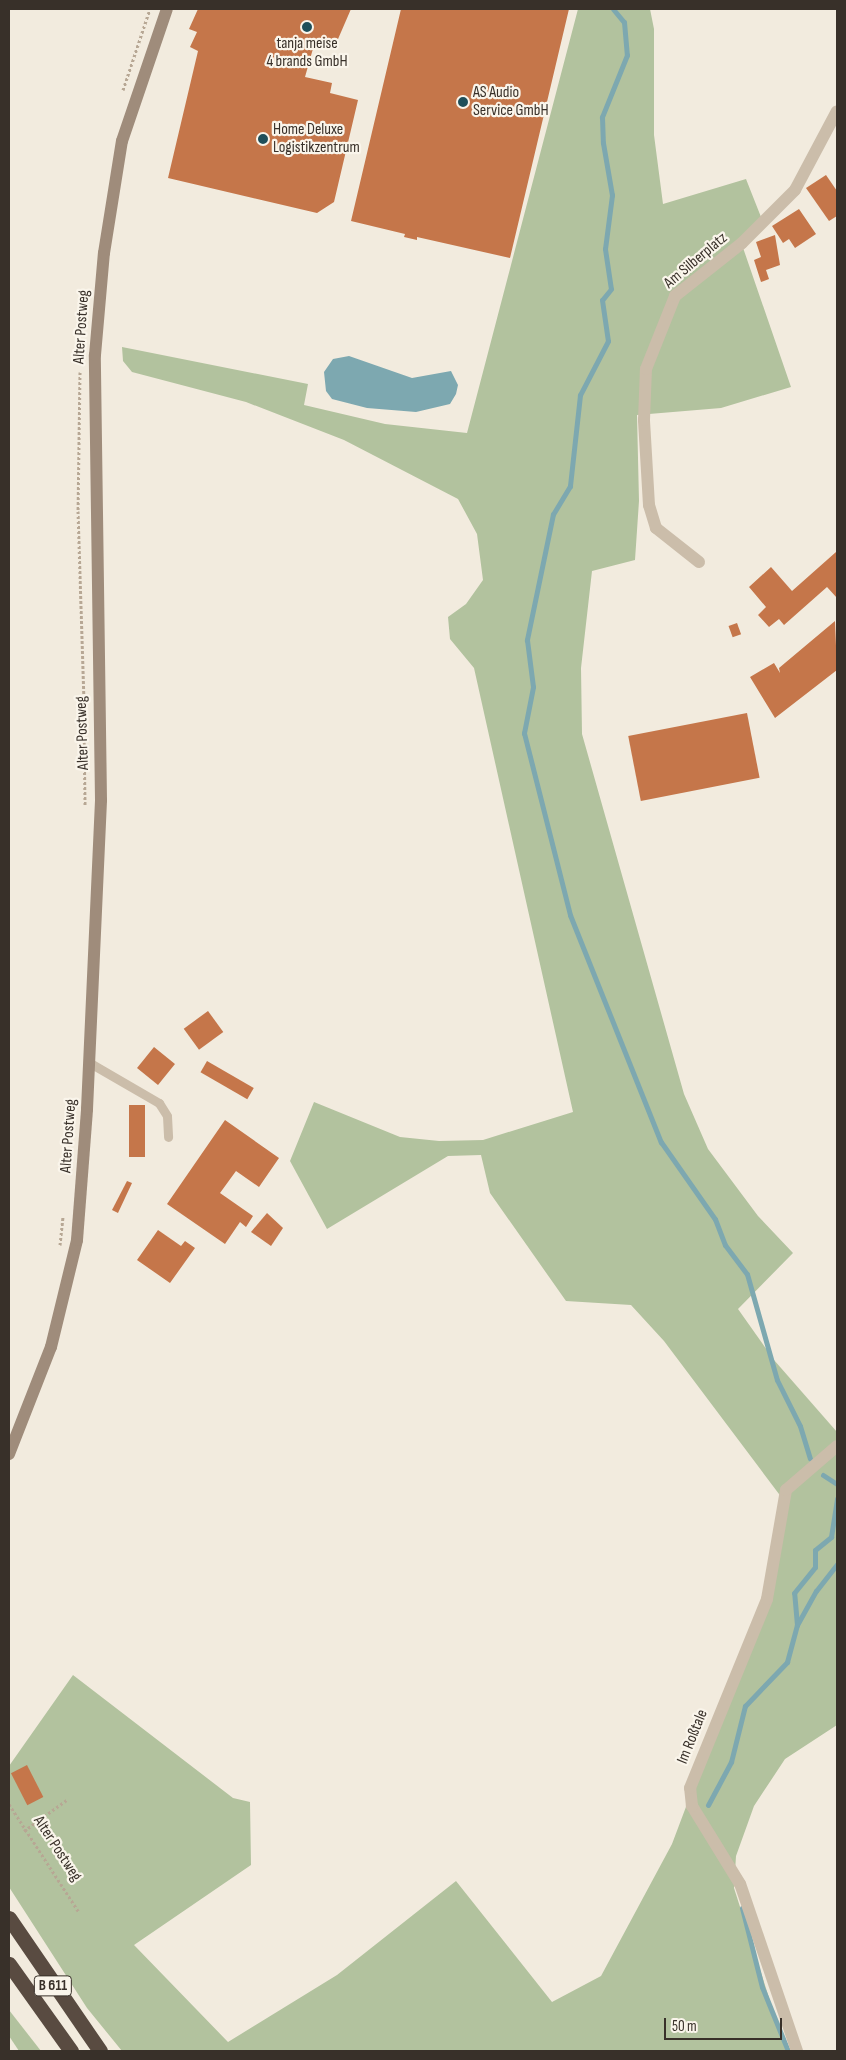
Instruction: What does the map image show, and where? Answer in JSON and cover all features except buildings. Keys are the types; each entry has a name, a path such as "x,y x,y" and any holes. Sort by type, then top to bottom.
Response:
{"highway":[{"name":"B 611","path":"9,1918 100,2051"},
{"name":"B 611","path":"9,1964 71,2051"}],"street":[{"name":"Alter Postweg","path":"9,1454 51,1346 77,1240 90,1063 101,800 95,355 110,206 122,141 167,9"},
{"name":"Am Silberplatz","path":"699,562 656,528 649,505 644,420 646,369 675,296 742,243 795,190 837,111"},
{"name":"Im Roßtale","path":"796,2051 740,1884 692,1806 690,1788 767,1599 786,1490 837,1446"}],"lane":[{"path":"90,1063 159,1103 167,1116 168,1137"}],"path":[{"path":"122,93 150,9"},
{"path":"80,361 78,511 84,713"},
{"path":"84,723 85,812"},
{"path":"60,1248 64,1209"},
{"path":"24,1831 68,1799"},
{"name":"Alter Postweg","path":"9,1804 24,1831 79,1912"}],"green space":[{"path":"578,9 650,9 654,29 654,135 663,204 746,179 761,217 740,239 791,387 721,408 637,415 639,501 635,560 592,571 581,668 582,734 684,1094 708,1149 758,1216 793,1253 738,1309 774,1360 837,1432 837,1725 785,1759 754,1806 736,1856 734,1888 786,2051 122,2051 87,2008 9,1887 9,1766 73,1675 233,1798 250,1802 251,1865 134,1945 228,2042 337,1975 456,1881 552,2002 601,1976 672,1844 765,1597 782,1498 664,1341 631,1305 566,1301 490,1193 481,1155 448,1156 327,1229 290,1161 314,1102 400,1137 439,1141 483,1140 573,1112 474,668 450,639 448,617 466,604 483,580 477,534 458,499 344,440 246,402 132,372 123,361 122,347 308,384 304,405 385,424 467,433"},
{"path":"9,2010 41,2051 19,2051 9,2036"}],"water":[{"path":"349,356 412,378 451,371 458,385 456,394 450,404 416,412 367,408 332,399 326,391 324,372 333,359"}],"waterway":[{"path":"613,9 624,22 627,55 602,117 603,143 612,195 605,249 611,289 602,300 608,341 580,395 570,486 553,514 527,640 533,687 524,733 570,915 661,1142 715,1219 725,1245 747,1274 777,1380 800,1426 810,1458"},
{"path":"823,1475 837,1484"},
{"path":"797,1625 794,1593 815,1567 815,1550 831,1537 837,1498"},
{"path":"708,1805 731,1762 745,1706 787,1662 797,1625 816,1591 837,1564"},
{"path":"742,1908 762,1987 788,2051"}],"place":[{"name":"tanja meise 4 brands GmbH","path":"307,27"},
{"name":"AS Audio Service GmbH","path":"463,102"},
{"name":"Home Deluxe Logistikzentrum","path":"263,139"}]}
